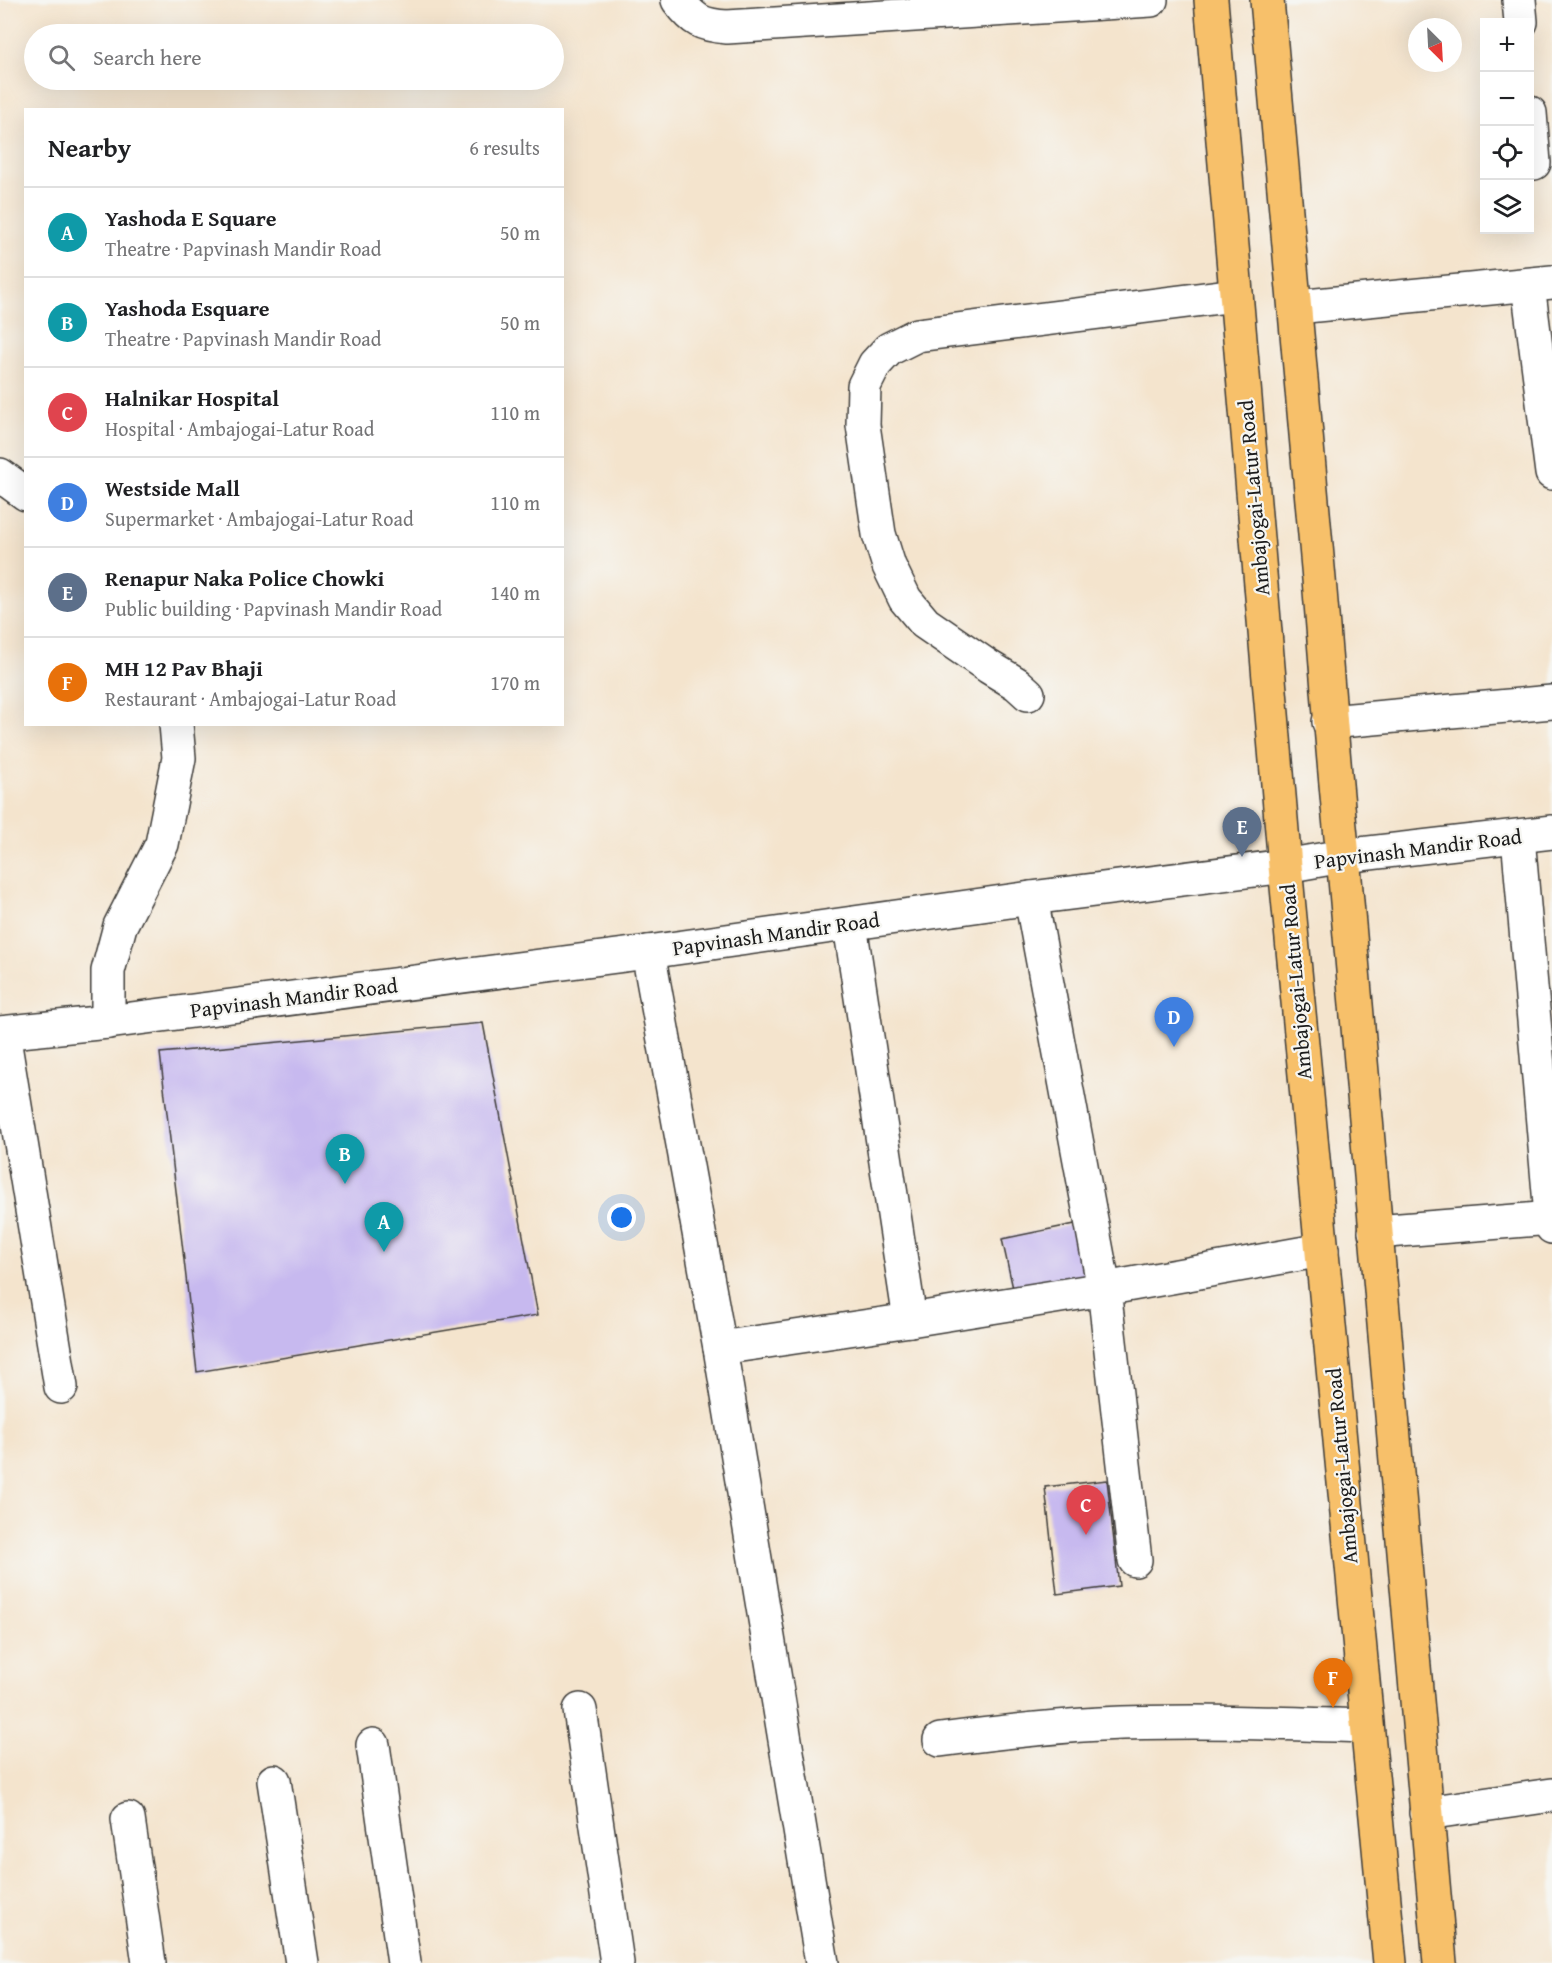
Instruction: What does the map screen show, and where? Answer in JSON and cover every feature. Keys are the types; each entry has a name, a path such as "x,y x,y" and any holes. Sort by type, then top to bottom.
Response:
{"main road":[{"name":"Ambajogai-Latur Road","path":"1211,0 1285,866 1366,1726 1383,1962"},
{"path":"1268,0 1324,636 1329,722 1343,856 1440,1963"}],"street":[{"path":"678,0 693,18 707,25 727,27 1090,2 1151,0"},
{"path":"1519,0 1521,18"},
{"path":"1296,307 1540,283 1552,473"},
{"path":"1028,694 1017,684 926,623 905,599 889,566 879,534 863,425 864,386 875,364 889,349 917,335 1236,295"},
{"path":"0,475 24,493"},
{"path":"1329,722 1552,702"},
{"path":"108,1022 108,971 120,926 162,844 179,758 176,726"},
{"name":"Papvinash Mandir Road","path":"2,1033 108,1022 648,952 1031,898 1285,866 1343,856 1552,832"},
{"path":"1375,1232 1552,1221 1518,837"},
{"path":"1031,898 1104,1289 1135,1560"},
{"path":"850,925 910,1320"},
{"path":"648,952 720,1347 822,1963"},
{"path":"2,1033 61,1387"},
{"path":"720,1347 1104,1289 1322,1250"},
{"path":"580,1710 617,1963"},
{"path":"940,1740 1100,1724 1219,1722 1366,1726"},
{"path":"373,1745 404,1963"},
{"path":"274,1781 302,1963"},
{"path":"1426,1813 1552,1796"},
{"path":"128,1819 149,1963"}],"building":[{"path":"483,1023 538,1315 197,1372 160,1053"},
{"path":"1080,1223 1091,1277 1014,1293 1002,1239"},
{"path":"1107,1480 1119,1586 1057,1594 1045,1487"}],"place":[{"name":"Renapur Naka Police Chowki","path":"1242,857"},
{"name":"Westside Mall","path":"1174,1047"},
{"name":"Yashoda Esquare","path":"345,1184"},
{"name":"Yashoda E Square","path":"384,1252"},
{"name":"Halnikar Hospital","path":"1086,1535"},
{"name":"MH 12 Pav Bhaji","path":"1333,1708"}]}
